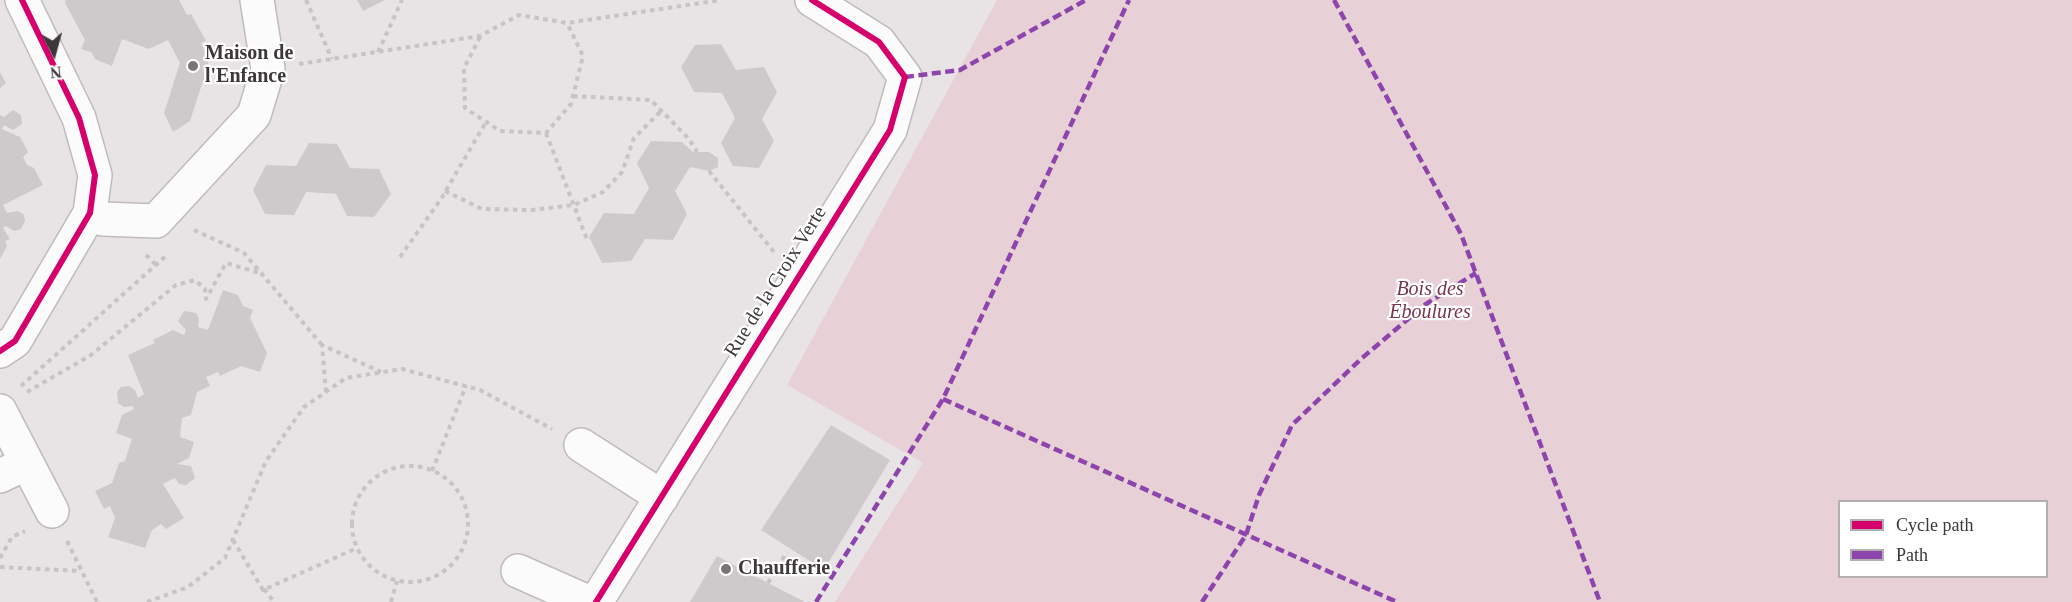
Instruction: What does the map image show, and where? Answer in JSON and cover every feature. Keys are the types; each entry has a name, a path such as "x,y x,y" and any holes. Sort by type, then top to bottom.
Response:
{"street":[{"path":"0,351 15,341 90,213 95,175 79,118 22,0"},
{"path":"90,213 103,219 156,221 254,115 268,69 257,0"},
{"name":"Rue de la Croix Verte","path":"596,602 890,130 905,77 879,42 812,0"},
{"path":"10,404 13,469 52,511"},
{"path":"581,445 662,496"},
{"path":"518,571 588,602"}],"path":[{"path":"306,0 332,58"},
{"path":"378,52 402,0"},
{"path":"268,69 480,36 519,15 567,23 721,0"},
{"path":"546,133 571,104 583,56 567,23"},
{"path":"480,36 465,68 465,108 500,131 546,133"},
{"path":"573,96 651,100 660,112 689,139 697,152"},
{"path":"445,191 458,200 482,209 532,210 574,206 603,192 622,172 634,138 660,112"},
{"path":"400,257 445,191 486,122"},
{"path":"546,133 588,242"},
{"path":"709,171 797,280"},
{"path":"193,230 244,253 322,345 382,373"},
{"path":"10,404 91,355 176,285 195,280 205,289 206,299 226,263 263,274"},
{"path":"322,345 326,392"},
{"path":"147,602 188,587 225,558 266,461 304,407 346,378 402,369 466,386 480,390 581,445"},
{"path":"432,471 466,386"},
{"path":"413,466 432,471 448,481 460,495 467,513 467,532 461,550 450,565 434,576 416,582 397,581 381,574 366,563 357,548 352,529 353,509 362,491 375,477 393,468 413,466"},
{"path":"52,511 97,602"},
{"path":"233,540 274,602"},
{"path":"264,589 357,548"},
{"path":"768,582 787,552"},
{"path":"0,567 82,571"},
{"path":"391,602 397,581"}],"green space":[{"name":"Bois des Éboulures","path":"997,0 2072,0 2072,602 835,602 923,463 787,385"}],"building":[{"name":"Maison de l'Enfance","path":"66,0 179,0 187,15 191,14 206,41 201,43 209,60 207,67 211,76 203,81 190,121 173,132 164,113 180,63 168,40 149,49 122,39 112,66 95,59 91,52 81,49 85,40 65,3"},
{"path":"357,0 385,0 363,11"},
{"path":"721,44 736,70 764,67 777,92 762,119 774,141 759,168 733,166 721,143 735,118 722,93 694,92 681,67 695,45"},
{"path":"0,72 6,83 0,88"},
{"path":"13,110 21,115 22,124 13,130 4,125 2,129 20,137 28,152 23,157 27,165 34,168 43,185 3,205 7,213 18,211 24,215 25,221 21,229 14,231 6,226 3,228 10,239 5,241 7,246 0,259 0,115 4,117"},
{"path":"651,141 682,142 693,152 709,152 718,158 718,167 709,171 690,167 675,191 687,214 673,240 645,239 631,261 602,263 589,237 604,213 634,214 649,188 637,163"},
{"path":"309,143 337,144 350,168 379,169 391,194 374,217 347,216 336,194 306,192 294,215 265,214 253,190 266,165 296,166"},
{"path":"223,290 238,295 243,306 253,310 250,318 267,353 260,372 241,366 220,376 218,372 206,377 210,386 197,392 191,415 182,418 180,437 194,442 189,458 177,464 191,466 195,478 186,485 179,484 175,478 163,484 184,518 166,529 161,524 152,530 145,548 108,537 115,518 110,506 104,509 95,491 112,483 119,463 125,461 132,439 116,433 122,415 134,409 133,406 124,407 118,403 117,392 121,387 129,386 135,390 138,398 144,394 128,355 155,343 153,340 173,330 184,335 186,330 178,321 184,311 196,313 199,319 198,327 208,330"},
{"path":"831,425 890,460 824,570 761,530"},
{"name":"Chaufferie","path":"717,556 768,583 805,602 690,602"}],"marked path":[{"path":"905,77 960,70 1086,0"},
{"path":"816,602 943,399 1129,0"},
{"path":"1334,0 1461,234 1600,602"},
{"path":"1202,602 1246,535 1259,495 1292,425 1362,358 1426,304 1476,273"},
{"path":"943,399 1397,602"}],"cycle path":[{"path":"0,351 15,341 90,213 95,175 79,118 22,0"},
{"path":"596,602 890,130 905,77 879,42 812,0"}],"place":[{"name":"Maison de l'Enfance","path":"193,66"},
{"name":"Chaufferie","path":"726,569"}]}
